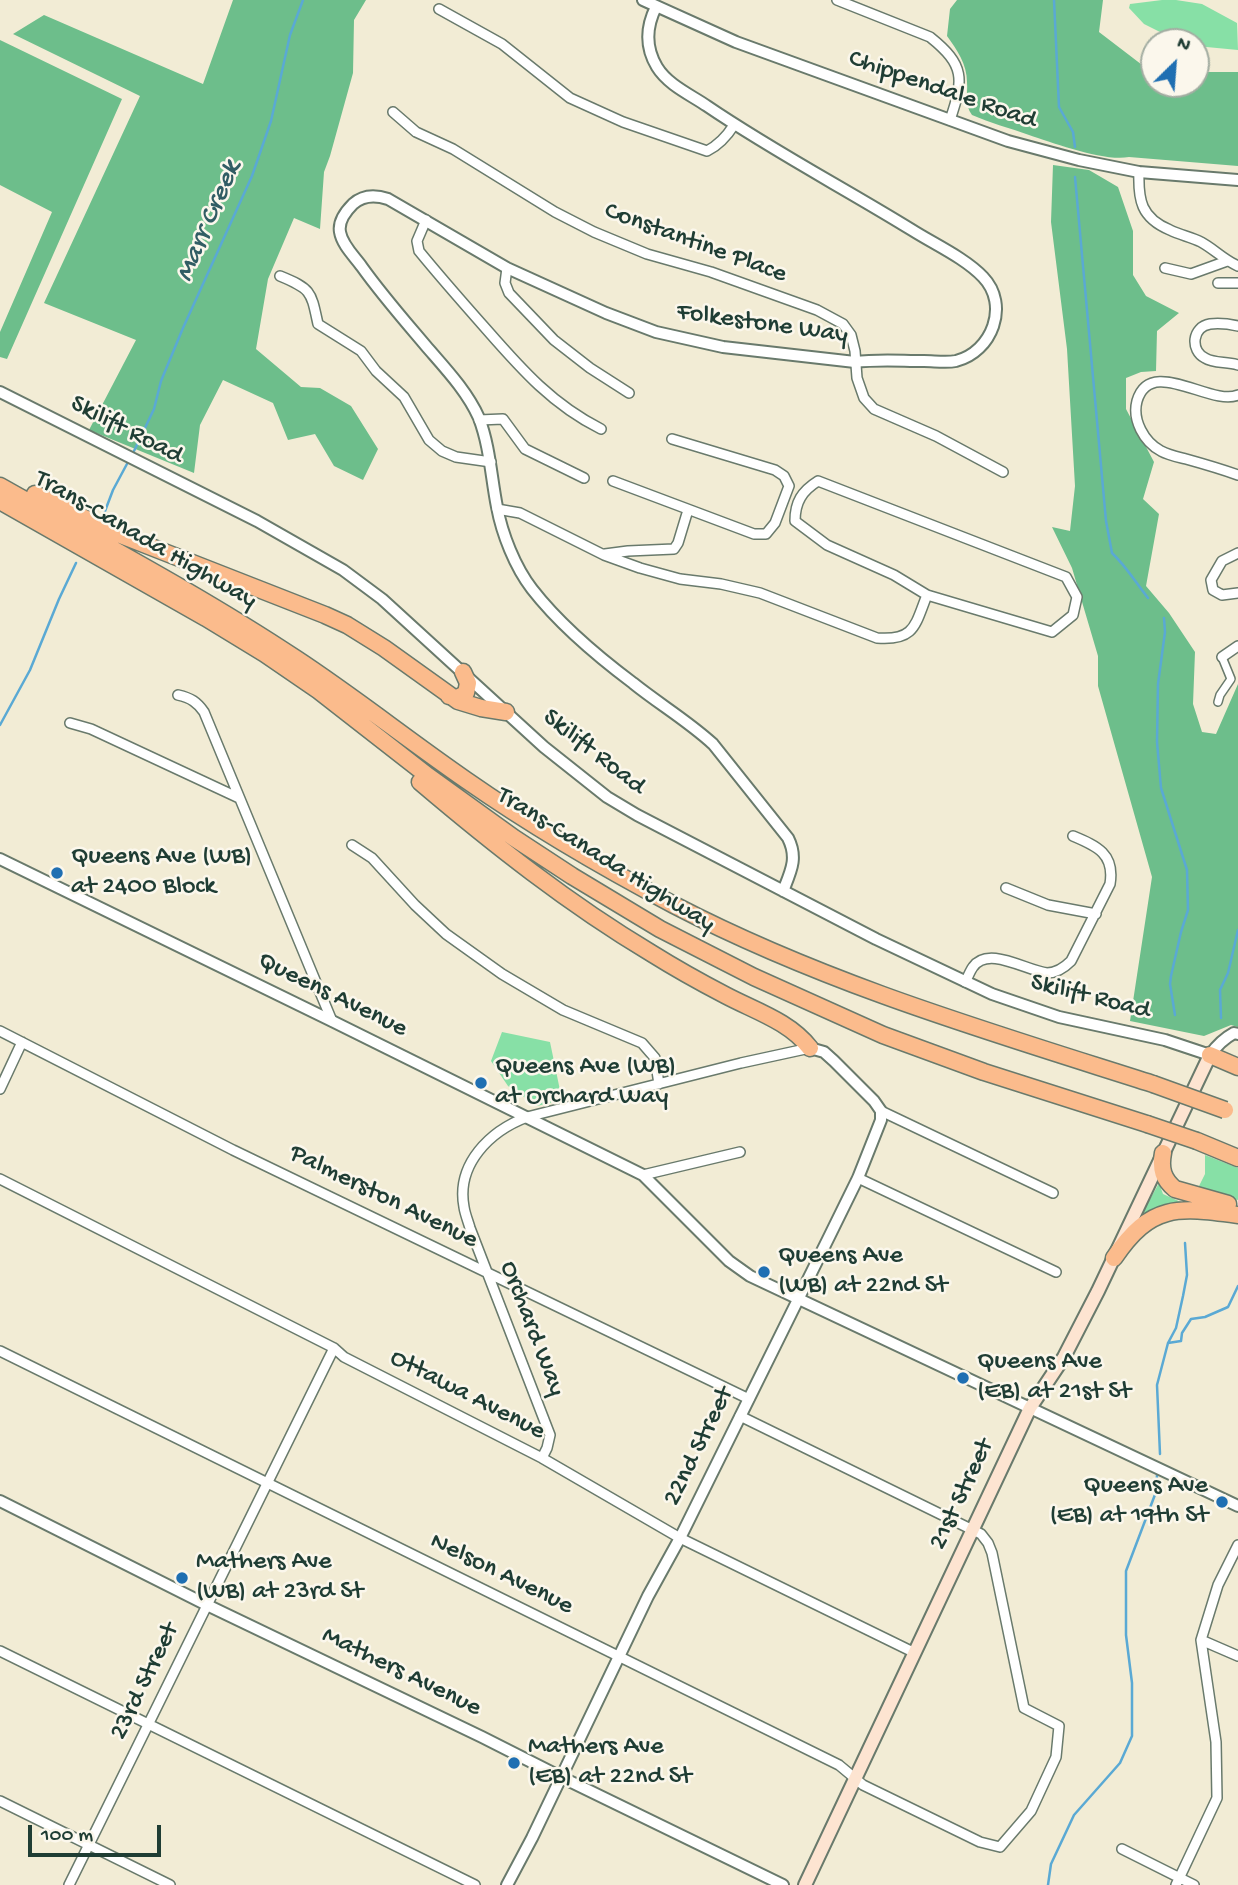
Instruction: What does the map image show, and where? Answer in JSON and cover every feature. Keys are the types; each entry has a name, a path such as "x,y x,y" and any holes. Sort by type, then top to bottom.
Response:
{"highway":[{"path":"0,476 113,533 278,595 336,620 384,648 449,696 470,705 506,712"},
{"name":"Trans-Canada Highway","path":"0,486 242,624 328,680 525,819 674,905 736,935 864,989 1153,1084 1231,1113"},
{"name":"Trans-Canada Highway","path":"0,501 225,629 274,660 533,851 611,900 691,945 817,1007 917,1048 995,1076 1147,1124 1238,1158"},
{"path":"449,696 458,698 466,693 468,683 463,672"},
{"path":"319,691 468,822 560,893 682,972 786,1025 802,1037 810,1048"},
{"path":"1210,1055 1238,1067"},
{"path":"1163,1153 1163,1176 1175,1189 1238,1207"},
{"path":"1114,1258 1139,1228 1159,1214 1188,1209 1238,1215"}],"main road":[{"name":"21st Street","path":"805,1885 1030,1408 1064,1357 1210,1055"}],"street":[{"name":"Chippendale Road","path":"643,0 736,43 1019,144 1139,172 1238,180"},
{"path":"837,0 930,37 942,47 952,58 961,84 950,120"},
{"name":"Folkestone Way","path":"656,7 648,37 657,68 667,79 734,125 854,194 984,277 993,293 996,310 993,329 984,344 971,356 954,362 855,362 723,347 656,332 606,313 507,268 388,199 377,196 358,200 341,221 340,231 346,246 384,298 455,379 472,404 491,462 497,509 521,572 552,612 583,642 713,744 788,838 793,848 794,860 783,891"},
{"path":"439,9 502,44 570,98 623,122 707,151 726,138 734,125"},
{"name":"Constantine Place","path":"393,112 416,132 453,149 555,212 616,243 732,279 817,310 843,324 851,335 855,362"},
{"path":"1139,172 1141,205 1153,221 1200,242 1238,266"},
{"path":"426,220 417,241 419,251 520,368 551,398 578,418 601,429"},
{"path":"1165,268 1191,274 1227,261"},
{"path":"507,268 505,283 509,293 554,340 629,393"},
{"path":"279,276 301,285 312,296 318,324 360,351 376,371 404,397 429,440 442,451 456,457 491,462"},
{"path":"1218,283 1238,283"},
{"path":"1238,326 1205,325 1199,330 1194,341 1204,358 1238,365"},
{"path":"855,362 864,398 874,409 936,436 1003,472"},
{"path":"1238,395 1223,398 1192,388 1156,382 1144,388 1138,398 1136,411 1141,430 1153,446 1162,452 1238,475"},
{"name":"Skilift Road","path":"0,392 257,522 332,564 382,598 544,747 607,797 637,815 876,939 992,994 1041,1012 1165,1040 1210,1055"},
{"path":"479,420 503,419 525,449 584,478"},
{"path":"613,481 754,534 766,534 775,523 789,486 784,476 775,470 672,439"},
{"path":"818,481 1066,577 1077,597 1073,615 1052,632 927,595 894,575 827,545 795,522 795,508 806,489 818,481"},
{"path":"497,509 520,513 604,555 640,569 760,593 877,638 893,639 909,634 927,595"},
{"path":"604,555 674,549 688,510"},
{"path":"1238,553 1222,561 1211,580 1213,590 1222,595 1238,593"},
{"path":"1218,702 1231,679 1222,657 1238,646"},
{"path":"178,695 190,697 204,712 332,1021"},
{"path":"70,723 92,729 239,798"},
{"path":"965,982 973,965 988,958 1046,973 1062,969 1075,956 1110,884 1110,867 1106,856 1098,847 1073,836"},
{"path":"352,845 372,858 415,905 446,933 502,974 563,1010 642,1044 655,1058 659,1084"},
{"name":"Queens Avenue","path":"0,859 643,1175 729,1261 750,1276 1238,1506"},
{"path":"1006,888 1048,905 1096,914"},
{"name":"Palmerston Avenue","path":"0,1031 233,1150 749,1399"},
{"path":"1210,1055 1218,1043 1234,1033 1238,1034"},
{"path":"0,1089 22,1042"},
{"path":"810,1048 824,1052 881,1111 1053,1193"},
{"name":"Orchard Way","path":"542,1458 550,1435 463,1205 465,1176 473,1156 487,1140 509,1124 527,1117 810,1048"},
{"name":"22nd Street","path":"507,1885 648,1596 680,1538 858,1178 881,1120 881,1111"},
{"path":"643,1175 740,1152"},
{"path":"858,1178 1056,1272"},
{"name":"Ottawa Avenue","path":"0,1180 334,1348 344,1357 542,1458 680,1538 913,1652"},
{"name":"23rd Street","path":"69,1885 334,1348"},
{"name":"Nelson Avenue","path":"0,1350 839,1765 863,1785 980,1842 1000,1847 1031,1811 1056,1756 1059,1726 1024,1708 992,1553 981,1534 973,1530"},
{"path":"740,1416 973,1530"},
{"name":"Mathers Avenue","path":"0,1501 207,1605 783,1885"},
{"path":"1178,1882 1217,1798 1216,1742 1201,1640 1218,1585 1238,1545"},
{"path":"1201,1640 1238,1656"},
{"path":"0,1651 475,1885"},
{"path":"0,1801 170,1885"},
{"path":"1122,1849 1178,1882 1194,1885"}],"green space":[{"path":"233,0 366,0 354,20 353,73 324,172 320,229 294,218 268,279 256,349 301,387 320,388 351,406 378,449 363,480 334,466 315,434 288,440 273,403 223,380 200,425 194,473 89,430 136,340 44,303 140,96 13,34 44,15 203,84"},
{"path":"957,0 1103,0 1099,32 1140,63 1140,98 1210,98 1210,72 1238,72 1238,166 1107,157 1051,143 972,115 967,103 965,69 947,36 950,9"},
{"path":"1176,0 1202,4 1237,23 1238,50 1210,47 1210,28 1152,28 1144,24 1129,8 1130,4"},
{"path":"0,40 122,99 7,359 0,357 0,332 52,212 0,185"},
{"path":"1053,165 1089,170 1118,187 1133,231 1133,275 1146,296 1179,313 1157,331 1156,371 1141,372 1126,378 1126,409 1154,462 1143,499 1159,514 1146,586 1169,613 1195,652 1193,704 1202,732 1216,734 1238,684 1238,1027 1231,1025 1204,1036 1130,1021 1152,877 1098,686 1098,656 1072,568 1052,527 1070,531 1075,486 1067,349 1051,222"},
{"path":"502,1032 550,1042 562,1100 537,1106 508,1086 491,1061"},
{"path":"1205,1155 1238,1168 1238,1200 1198,1188 1205,1174"},
{"path":"1159,1183 1163,1194 1183,1203 1139,1219"}],"waterway":[{"name":"Marr Creek","path":"134,451 154,409 161,381 183,328 252,176 271,121 290,35 303,0"},
{"path":"1054,0 1059,107 1073,132 1075,147"},
{"path":"1075,177 1106,521 1112,553 1148,598"},
{"name":"Marr Creek","path":"102,519 128,462"},
{"name":"Marr Creek","path":"0,725 30,670 76,563"},
{"path":"1164,618 1165,632 1158,684 1157,742 1161,788 1187,870 1188,910 1170,984 1175,1015"},
{"path":"1221,1018 1220,990 1228,973 1238,930"},
{"path":"1160,1454 1157,1385 1168,1343 1176,1328 1183,1296 1187,1275 1185,1243"},
{"path":"1168,1343 1181,1341 1182,1333 1191,1319 1205,1317 1228,1307 1238,1286"},
{"path":"1048,1885 1051,1864 1074,1815 1120,1763 1132,1736 1132,1683 1126,1635 1126,1571 1156,1492 1157,1475"}],"place":[{"name":"Queens Ave (WB) at 2400 Block","path":"57,873"},
{"name":"Queens Ave (WB) at Orchard Way","path":"481,1083"},
{"name":"Queens Ave (WB) at 22nd St","path":"764,1272"},
{"name":"Queens Ave (EB) at 21st St","path":"963,1378"},
{"name":"Queens Ave (EB) at 19th St","path":"1222,1502"},
{"name":"Mathers Ave (WB) at 23rd St","path":"182,1578"},
{"name":"Mathers Ave (EB) at 22nd St","path":"514,1763"}]}
